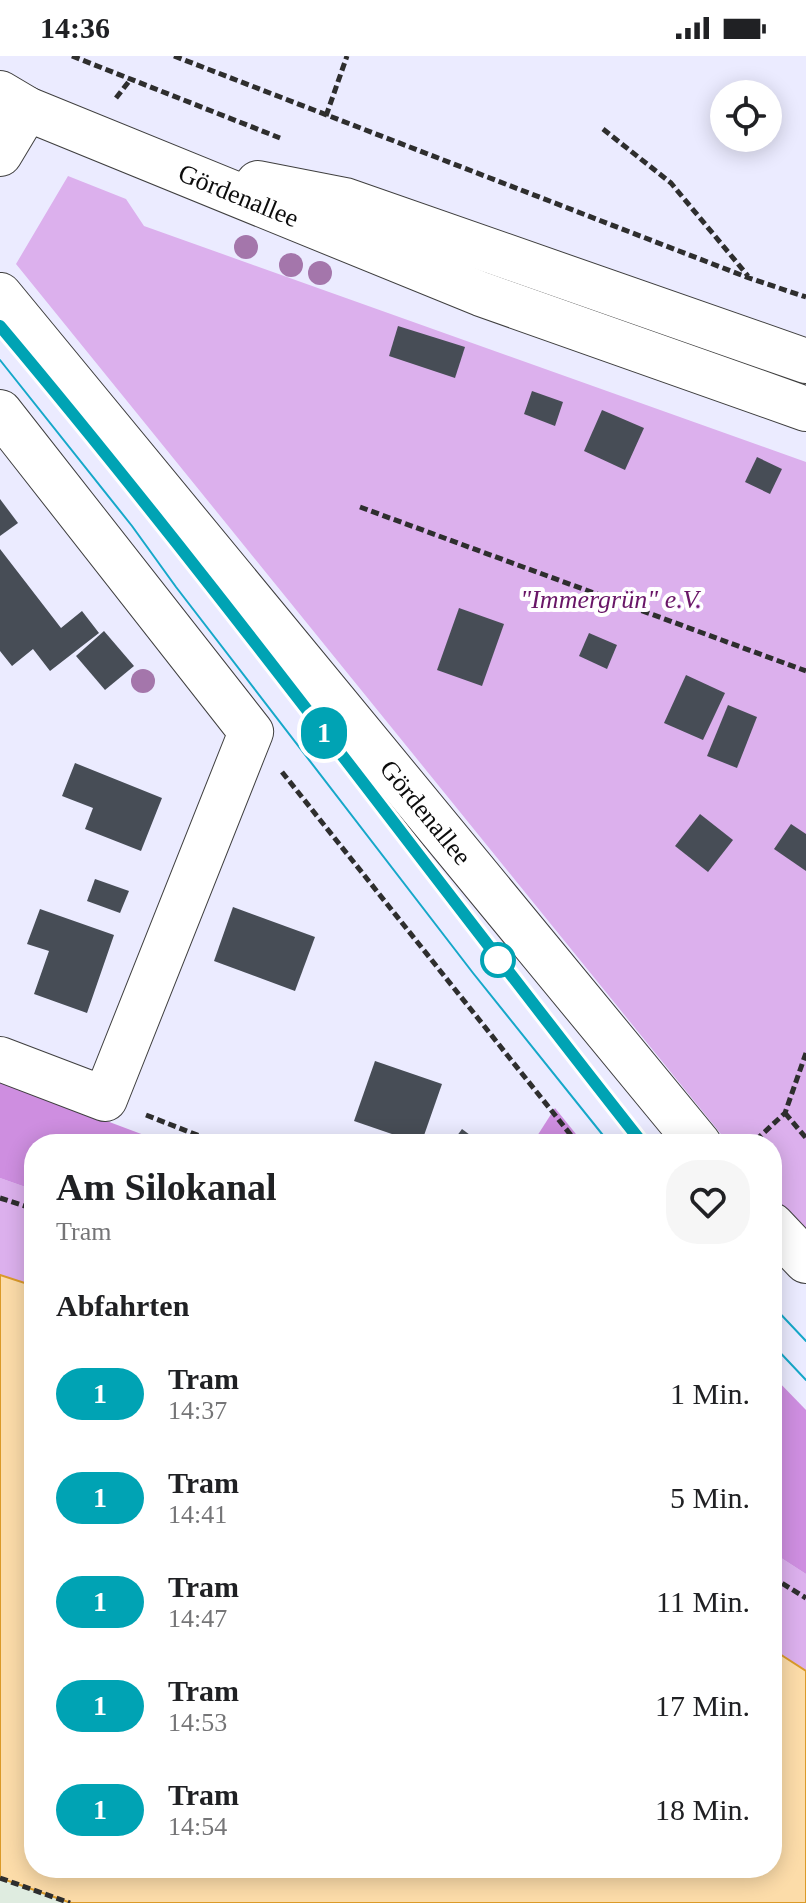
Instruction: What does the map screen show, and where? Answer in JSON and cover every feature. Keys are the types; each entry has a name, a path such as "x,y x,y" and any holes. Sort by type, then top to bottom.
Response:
{"street":[{"path":"0,154 13,101"},
{"name":"Gördenallee","path":"13,101 481,294 806,409"},
{"name":"Gördenallee","path":"165,166 345,200 806,361"},
{"name":"Gördenallee","path":"0,295 692,1134"},
{"path":"0,412 251,732 105,1099 0,1059"},
{"path":"782,1236 806,1261"}],"path":[{"path":"174,56 749,278 806,297"},
{"path":"326,116 347,56"},
{"path":"603,129 671,183 749,278"},
{"path":"360,507 806,671"},
{"path":"251,732 570,1134"},
{"path":"762,1134 785,1113 806,1053"},
{"path":"105,1099 194,1134"},
{"path":"785,1113 806,1138"},
{"path":"0,1198 24,1206"},
{"path":"782,1583 806,1598"},
{"path":"0,1878 70,1903"}],"shaded area":[{"path":"0,1081 141,1134 24,1134 24,1186 0,1178"},
{"path":"555,1108 576,1134 538,1134"},
{"path":"0,1275 24,1283 24,1878 782,1878 782,1655 806,1671 806,1903 71,1903 0,1878"},
{"path":"782,1385 806,1410 806,1574 782,1558"},
{"path":"0,1878 70,1903 0,1903"}],"green space":[{"name":"\"Immergrün\" e.V.","path":"68,176 126,199 144,226 806,462 806,1231 782,1207 782,1134 721,1134 16,264"},
{"path":"0,1178 24,1186 24,1283 0,1275"},
{"path":"782,1558 806,1574 806,1671 782,1655"}],"building":[{"path":"398,326 465,347 455,378 389,356"},
{"path":"532,391 563,402 555,426 524,414"},
{"path":"602,410 644,428 625,470 584,451"},
{"path":"757,457 782,469 770,494 745,482"},
{"path":"0,499 18,523 0,536"},
{"path":"0,549 61,628 82,611 99,633 50,671 33,649 12,666 0,651"},
{"path":"459,608 504,624 482,686 437,670"},
{"path":"104,631 134,666 105,690 76,656"},
{"path":"589,633 617,645 607,669 579,656"},
{"path":"686,675 725,693 703,740 664,723"},
{"path":"728,705 757,717 737,768 707,756"},
{"path":"75,763 162,798 141,851 85,829 93,808 62,796"},
{"path":"700,814 733,840 708,872 675,846"},
{"path":"791,824 806,834 806,871 774,849"},
{"path":"95,879 129,891 120,913 87,901"},
{"path":"233,907 315,937 295,991 214,961"},
{"path":"40,909 114,935 87,1013 34,994 49,951 27,944"},
{"path":"375,1061 442,1084 424,1134 392,1134 354,1121"}],"tram line":[{"path":"0,326 245,630 635,1134"},
{"name":"1","path":"0,326 307,711 635,1134"},
{"path":"0,360 132,526 473,973 602,1134"},
{"path":"782,1316 806,1341"},
{"path":"782,1355 806,1380"}]}
